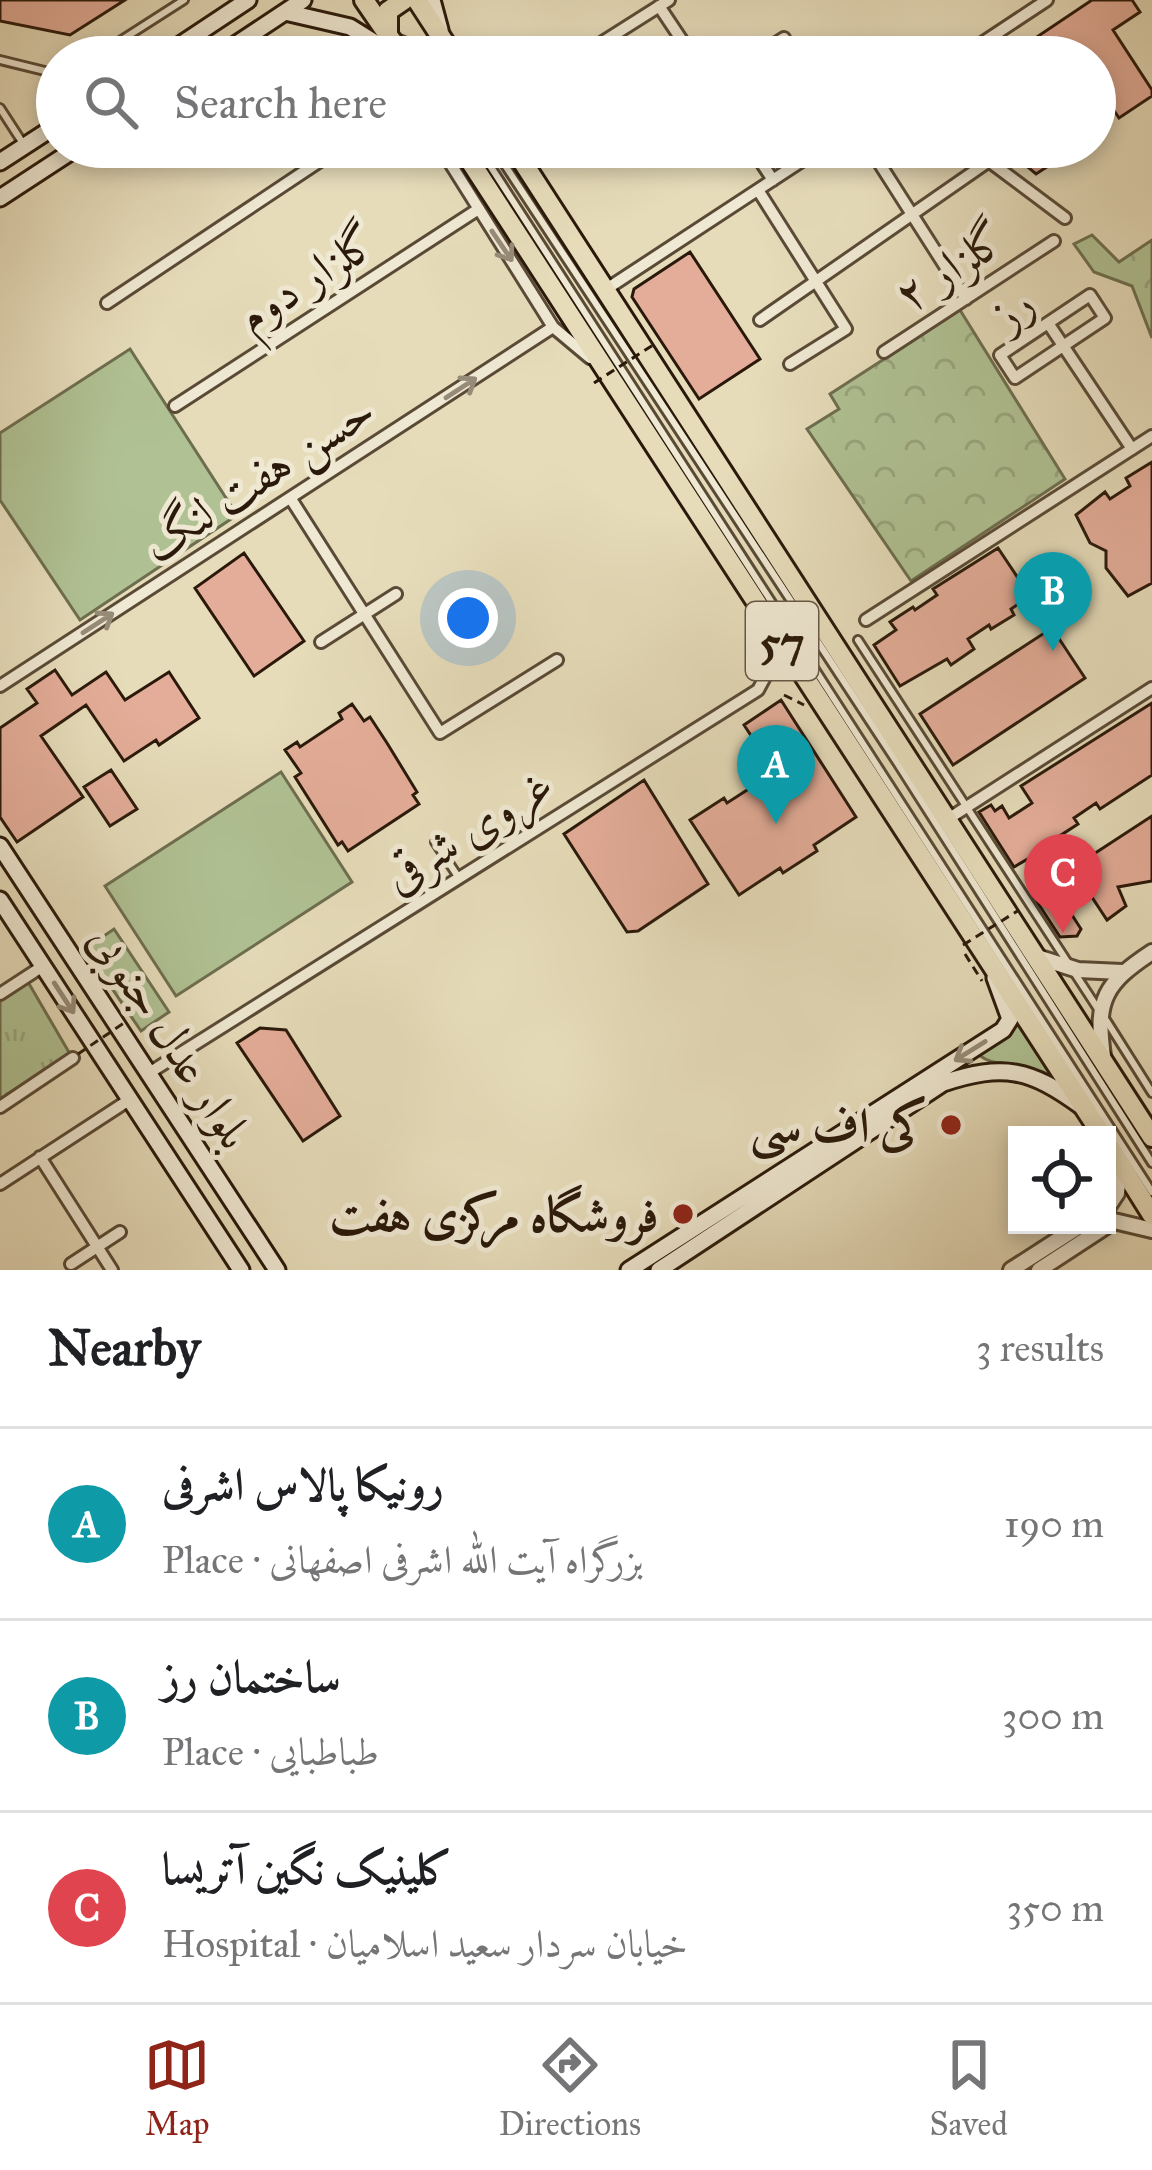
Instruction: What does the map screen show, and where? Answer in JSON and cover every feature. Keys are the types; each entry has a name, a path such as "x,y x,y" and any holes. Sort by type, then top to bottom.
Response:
{"highway":[{"path":"364,0 388,34"},
{"path":"388,34 388,11 404,0 424,4 437,36"},
{"name":"57","path":"474,168 600,377 766,615 1096,1126"},
{"name":"57","path":"526,168 1152,1137"},
{"path":"1116,1156 1152,1215"}],"main road":[{"path":"194,36 248,0"},
{"path":"249,36 303,0"},
{"path":"285,12 368,36"},
{"path":"0,162 36,139"},
{"path":"0,198 46,168"},
{"name":"بلوار عدل جنوبی","path":"0,846 277,1270"},
{"name":"بلوار عدل جنوبی","path":"0,900 241,1270"},
{"path":"659,1270 715,1225 912,1096 1009,1024 988,958"},
{"path":"912,1096 966,1076 1013,1070 1049,1084 1084,1108"},
{"path":"628,1270 715,1225"}],"street":[{"path":"993,36 1047,0"},
{"path":"612,36 664,3 682,36"},
{"path":"328,22 348,36"},
{"path":"107,303 310,168"},
{"path":"452,168 554,327 600,377"},
{"path":"765,168 773,180"},
{"path":"604,291 791,168"},
{"path":"883,168 966,299"},
{"path":"760,320 978,168"},
{"path":"999,168 1064,218"},
{"path":"758,190 817,283"},
{"name":"گلزار دوم","path":"175,406 477,210"},
{"name":"گلزار ۲","path":"884,352 1054,241"},
{"name":"گلزار ۲","path":"790,364 846,329 817,283"},
{"name":"رز","path":"1090,295 1105,318 1064,346 1015,378 1000,355 1090,295"},
{"path":"1048,323 1132,449"},
{"name":"حسن هفت لنگ","path":"0,686 554,327"},
{"path":"866,620 1152,436"},
{"path":"291,499 440,734 557,660"},
{"path":"321,642 396,594"},
{"name":"غروی شرقی","path":"149,1072 758,690 772,664 766,615"},
{"path":"948,819 1152,688"},
{"path":"1104,1061 1101,1012 1111,983 1152,952"},
{"path":"1037,957 1069,967 1122,972"},
{"path":"0,994 43,966"},
{"path":"0,1107 76,1056"},
{"path":"0,1184 129,1100"},
{"path":"40,1157 112,1270"},
{"path":"1116,1195 1120,1162"},
{"path":"1116,1215 1152,1230"},
{"path":"71,1264 120,1232"},
{"path":"1011,1270 1067,1234"},
{"path":"1039,1270 1082,1234"}],"lane":[{"path":"128,36 184,0"},
{"path":"388,34 393,36"},
{"path":"0,60 36,69"},
{"path":"0,108 25,146"},
{"path":"492,168 1152,1192"},
{"path":"508,168 898,764 1152,1163"},
{"path":"858,640 1152,1093"},
{"path":"435,842 459,878"}],"path":[{"path":"600,377 653,345"},
{"path":"963,945 1019,910"},
{"path":"76,1056 127,1021"}],"green space":[{"path":"1092,235 1119,262 1152,240 1152,338 1132,286 1094,272 1074,244"},
{"path":"960,310 1065,479 911,581 807,429 839,409 830,394"},
{"path":"130,349 237,515 80,620 0,500 0,433"},
{"path":"281,772 352,882 176,996 105,886"},
{"path":"114,929 169,1012 141,1031 85,949"},
{"path":"28,982 70,1054 0,1100 0,1000"},
{"path":"1011,1011 1065,1090 1025,1067 979,1055 973,1058"}],"building":[{"path":"0,0 125,0 70,35 0,21"},
{"path":"1092,0 1132,0 1140,12 1113,30 1152,96 1119,118 1116,114 1116,36 1038,36"},
{"path":"690,252 760,359 699,399 632,297 634,289"},
{"path":"1152,462 1152,583 1128,596 1106,568 1106,551 1090,543 1076,515 1105,492 1110,499 1130,486 1126,478"},
{"path":"998,548 1030,596 1011,609 1014,615 968,639 974,649 951,665 947,659 900,686 874,645 896,630 890,622 937,595 933,589"},
{"path":"244,553 304,641 254,676 195,588"},
{"path":"1052,628 1085,678 953,765 920,714"},
{"path":"55,670 72,695 106,672 125,700 169,672 199,718 124,761 86,705 41,736 83,797 17,842 0,817 0,728 37,703 27,689"},
{"path":"781,700 856,817 814,845 817,851 739,895 690,820 775,772 744,725"},
{"path":"1152,703 1152,775 1100,809 1096,803 1074,818 1078,824 1057,842 1014,867 979,812 991,805 995,811 1002,806 1009,818 1032,803 1021,786"},
{"path":"352,704 364,721 370,717 417,792 413,795 419,804 348,851 342,842 338,845 295,777 301,773 285,750 297,742 300,747 342,719 339,713"},
{"path":"111,770 137,809 110,826 84,787"},
{"path":"644,780 708,884 638,931 627,932 564,834"},
{"path":"1152,816 1152,881 1118,887 1126,906 1107,920 1076,873 1083,868 1080,863"},
{"path":"1050,881 1081,929 1077,936 1060,937 1032,894"},
{"path":"260,1028 286,1030 340,1116 303,1141 237,1043"}],"place":[{"name":"ساختمان رز","path":"1053,651"},
{"name":"رونیکا پالاس اشرفی","path":"776,824"},
{"name":"کلینیک نگین آتریسا","path":"1063,933"},
{"name":"کی اف سی","path":"951,1125"},
{"name":"فروشگاه مرکزی هفت","path":"683,1214"}]}
